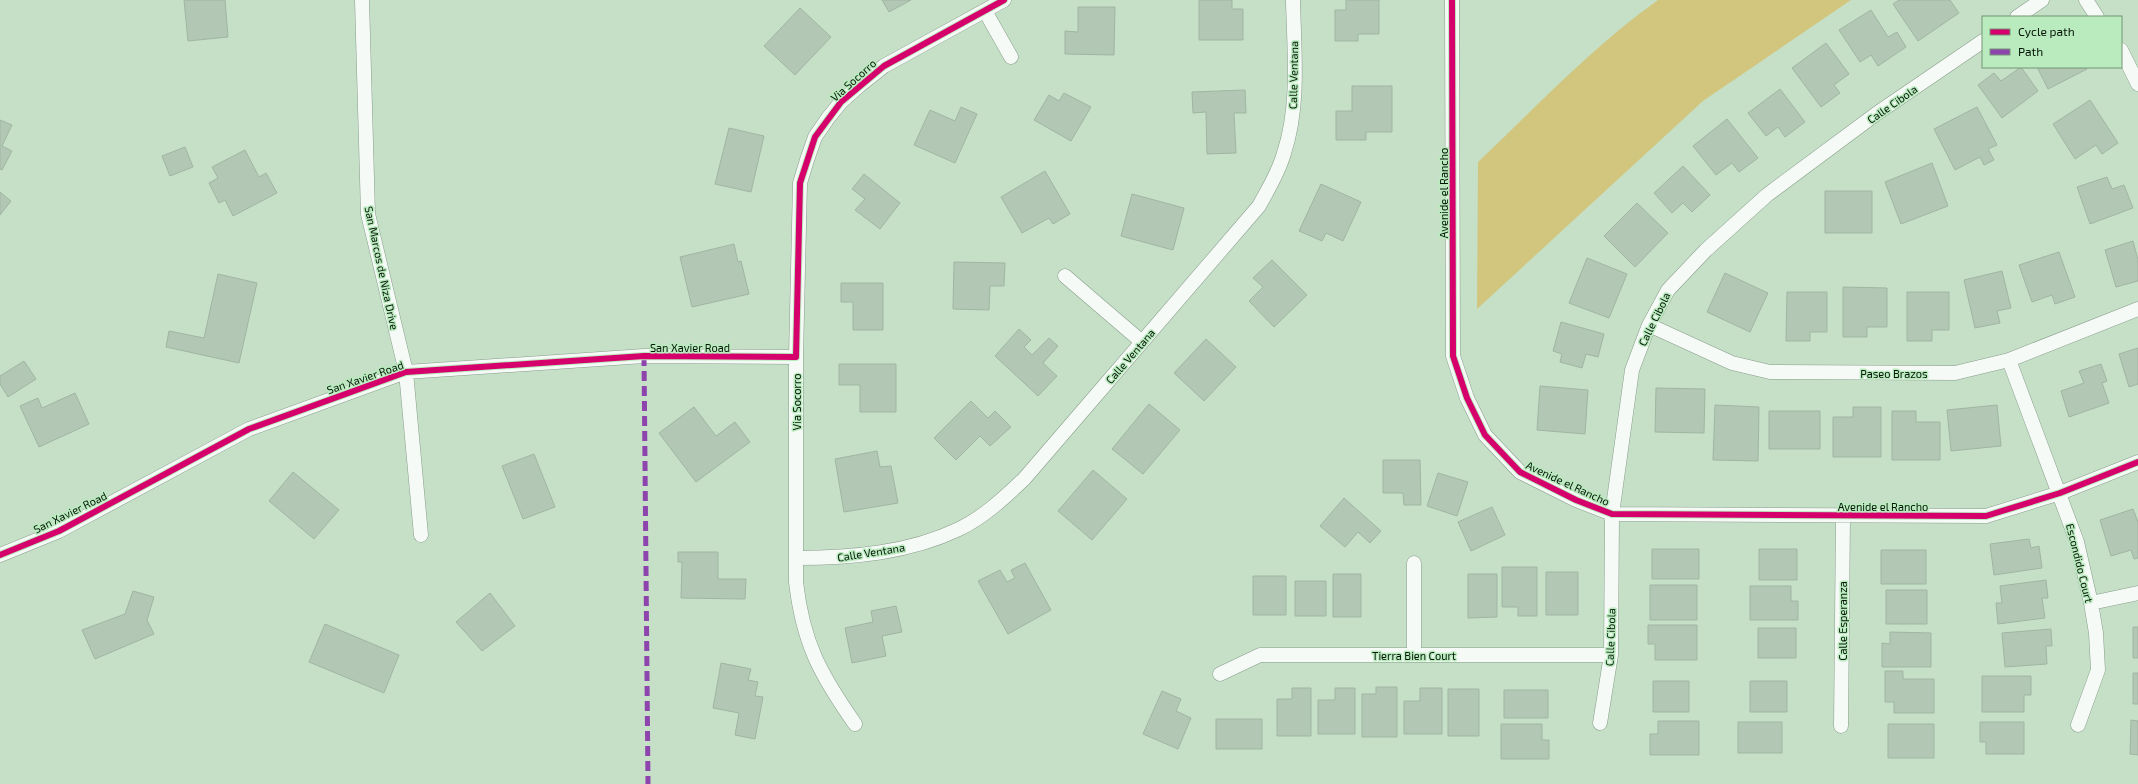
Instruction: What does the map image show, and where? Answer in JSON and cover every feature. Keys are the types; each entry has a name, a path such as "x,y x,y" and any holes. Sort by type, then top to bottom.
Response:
{"street":[{"name":"San Marcos de Niza Drive","path":"362,0 368,214 406,372 421,535"},
{"name":"Via Socorro","path":"855,724 833,693 812,652 799,608 796,582 796,357 800,183 815,137 841,102 884,66 1004,0"},
{"name":"Calle Ventana","path":"796,558 838,558 880,552 922,543 960,529 997,505 1024,479 1259,206 1272,182 1284,154 1292,119 1294,84 1293,0"},
{"name":"Avenide el Rancho","path":"1452,0 1453,356 1467,398 1485,435 1520,472 1576,500 1612,514 1986,516 2060,493 2138,462"},
{"path":"2018,16 2042,0"},
{"path":"2086,0 2096,16"},
{"path":"985,11 1011,57"},
{"name":"Calle Cibola","path":"1600,723 1611,655 1612,514 1632,370 1649,325 1668,290 1706,250 1767,195 1876,114 1982,41"},
{"path":"2122,52 2138,84"},
{"path":"1065,276 1142,342"},
{"name":"Paseo Brazos","path":"1649,325 1732,364 1770,372 1955,373 2009,360 2138,309"},
{"name":"San Xavier Road","path":"0,555 59,530 249,429 406,372 644,356 796,357"},
{"name":"Escondido Court","path":"2009,360 2060,493 2077,542 2091,603 2096,633 2098,670 2078,725"},
{"name":"Calle Esperanza","path":"1841,726 1843,516"},
{"path":"1414,563 1414,655"},
{"path":"2091,603 2138,593"},
{"name":"Tierra Bien Court","path":"1220,674 1260,655 1611,655"}],"shaded area":[{"path":"1658,0 1851,0 1703,101 1477,309 1478,162 1587,57"}],"building":[{"path":"184,0 225,0 228,37 188,41"},
{"path":"882,0 911,0 889,12"},
{"path":"1199,0 1232,0 1232,9 1243,9 1243,40 1199,40"},
{"path":"1346,0 1379,0 1379,34 1358,34 1358,41 1335,41 1335,10 1346,10"},
{"path":"1899,0 1950,0 1959,13 1918,41 1893,4"},
{"path":"1078,7 1115,7 1114,55 1065,54 1065,31 1078,32"},
{"path":"800,8 831,37 795,75 764,46"},
{"path":"1871,10 1888,37 1897,32 1906,47 1878,66 1871,55 1860,62 1839,30"},
{"path":"1826,43 1849,74 1834,85 1840,93 1821,107 1792,68"},
{"path":"2022,68 2038,91 2002,118 1978,85 1994,73 2001,81"},
{"path":"2038,68 2087,69 2048,89"},
{"path":"1352,86 1392,86 1392,132 1366,132 1366,140 1336,140 1336,111 1352,111"},
{"path":"1780,89 1805,122 1785,137 1778,127 1766,136 1748,113"},
{"path":"1245,90 1246,113 1234,113 1236,153 1207,154 1206,112 1193,113 1192,92"},
{"path":"1064,93 1091,107 1071,141 1034,120 1049,95 1059,101"},
{"path":"2090,100 2118,143 2102,154 2096,145 2075,159 2053,124"},
{"path":"961,107 977,114 955,163 914,145 930,110 955,121"},
{"path":"1977,107 1997,145 1988,149 1994,160 1984,165 1980,157 1955,170 1934,129"},
{"path":"1727,119 1758,158 1739,172 1732,163 1716,175 1693,146"},
{"path":"0,120 12,125 2,146 12,151 2,170 0,169"},
{"path":"729,128 764,136 751,192 715,184"},
{"path":"185,147 193,167 170,176 162,156"},
{"path":"245,150 259,177 266,173 277,193 233,216 225,200 219,203 209,183 218,178 212,167"},
{"path":"1932,163 1948,206 1901,224 1885,182"},
{"path":"1683,166 1710,195 1692,212 1683,203 1672,213 1654,193"},
{"path":"1045,171 1070,214 1053,224 1049,218 1022,233 1001,197"},
{"path":"864,174 900,203 880,229 855,210 865,199 852,189"},
{"path":"2107,177 2112,189 2124,185 2133,208 2090,224 2077,187"},
{"path":"1321,184 1361,202 1343,241 1326,233 1322,241 1299,231"},
{"path":"1825,191 1872,191 1872,233 1825,233"},
{"path":"0,192 11,201 0,215"},
{"path":"1132,194 1184,208 1173,250 1121,236"},
{"path":"1637,203 1668,233 1635,267 1604,236"},
{"path":"2133,241 2138,260 2138,281 2116,287 2105,250"},
{"path":"734,244 738,262 741,261 749,294 692,307 680,257"},
{"path":"2059,252 2075,297 2055,304 2052,295 2032,302 2019,265"},
{"path":"1587,258 1627,274 1609,318 1569,303"},
{"path":"1272,260 1307,295 1274,327 1249,301 1263,287 1253,278"},
{"path":"954,262 1005,263 1004,286 990,286 989,310 953,309"},
{"path":"2002,271 2011,308 1997,311 2000,323 1975,328 1964,280"},
{"path":"1725,273 1768,293 1750,332 1707,312"},
{"path":"218,274 257,283 239,363 166,347 169,331 204,338"},
{"path":"841,283 883,283 883,330 853,330 853,302 841,302"},
{"path":"1843,287 1887,288 1887,327 1867,327 1867,337 1843,337"},
{"path":"1787,292 1827,292 1827,332 1810,332 1810,341 1786,341"},
{"path":"1907,292 1949,292 1949,330 1932,330 1932,341 1907,341"},
{"path":"1561,322 1604,334 1598,357 1586,354 1582,368 1560,362 1562,354 1553,351"},
{"path":"1019,329 1031,340 1024,347 1032,355 1049,338 1058,346 1043,363 1057,376 1038,396 995,356"},
{"path":"1206,339 1236,367 1204,401 1174,373"},
{"path":"2138,348 2138,384 2129,387 2119,354"},
{"path":"24,361 36,379 8,397 0,384 0,376"},
{"path":"839,364 896,364 896,412 860,412 860,385 839,385"},
{"path":"2101,364 2107,381 2102,383 2109,403 2069,417 2061,391 2084,383 2079,371"},
{"path":"1540,386 1588,390 1585,434 1537,430"},
{"path":"1656,388 1705,389 1704,433 1655,432"},
{"path":"75,393 89,424 39,447 20,406 38,398 42,408"},
{"path":"971,401 988,418 995,411 1011,427 990,446 980,436 956,460 934,438"},
{"path":"1149,404 1180,430 1143,474 1112,449"},
{"path":"1715,405 1759,407 1758,461 1713,460"},
{"path":"1997,405 2001,446 1951,451 1947,410"},
{"path":"694,407 716,436 735,422 750,442 696,482 659,433"},
{"path":"1853,407 1881,407 1881,457 1833,457 1833,417 1853,417"},
{"path":"1769,411 1820,411 1820,449 1769,449"},
{"path":"1892,411 1916,411 1916,422 1940,422 1940,460 1892,460"},
{"path":"877,451 880,467 891,466 898,503 844,512 835,459"},
{"path":"534,454 555,507 523,519 502,466"},
{"path":"1383,460 1420,460 1421,505 1404,505 1403,493 1383,493"},
{"path":"1093,470 1127,499 1092,540 1058,511"},
{"path":"293,472 339,510 314,539 269,501"},
{"path":"1438,473 1468,482 1457,516 1427,506"},
{"path":"1344,498 1381,531 1370,543 1358,532 1345,547 1320,526"},
{"path":"1492,507 1505,535 1471,551 1458,522"},
{"path":"2133,509 2138,522 2138,558 2134,559 2131,550 2111,556 2100,520"},
{"path":"2029,539 2031,548 2039,546 2042,568 1994,575 1990,544"},
{"path":"1652,549 1699,549 1699,579 1652,579"},
{"path":"1759,549 1797,549 1797,580 1759,580"},
{"path":"1881,550 1926,550 1926,584 1881,584"},
{"path":"678,552 718,552 718,579 746,579 745,599 681,598 682,562 678,562"},
{"path":"1025,563 1051,610 1008,634 978,581 1000,570 1007,582 1015,578 1011,570"},
{"path":"1502,567 1537,567 1537,616 1518,616 1518,607 1502,607"},
{"path":"1546,572 1578,572 1578,615 1546,615"},
{"path":"1333,574 1361,574 1361,617 1333,617"},
{"path":"1468,574 1497,574 1497,617 1468,618"},
{"path":"1253,576 1286,576 1286,615 1253,615"},
{"path":"2046,580 2048,598 2042,598 2045,618 1998,624 1996,603 2002,603 2000,586"},
{"path":"1295,581 1326,581 1326,616 1295,616"},
{"path":"1650,585 1697,585 1697,620 1650,620"},
{"path":"1750,586 1791,586 1791,601 1798,601 1798,620 1750,620"},
{"path":"1886,590 1927,590 1927,624 1886,624"},
{"path":"133,591 154,597 147,620 154,634 95,659 82,630 125,614"},
{"path":"490,593 515,626 482,651 456,622"},
{"path":"896,606 902,632 882,636 886,656 852,663 845,628 873,622 871,611"},
{"path":"325,624 399,655 384,693 309,662"},
{"path":"1648,625 1697,625 1697,660 1655,660 1655,644 1648,644"},
{"path":"2133,627 2138,627 2138,658 2133,658"},
{"path":"1758,628 1796,628 1796,658 1758,658"},
{"path":"2051,629 2052,646 2046,646 2047,664 2005,667 2002,633"},
{"path":"1890,632 1931,633 1931,667 1882,667 1882,643 1890,644"},
{"path":"721,663 751,669 748,680 758,682 755,696 763,697 755,739 735,735 739,713 713,708"},
{"path":"1885,671 1903,671 1903,679 1934,679 1934,713 1894,713 1894,702 1885,702"},
{"path":"2133,673 2138,673 2138,704 2133,704"},
{"path":"1982,676 2031,676 2031,695 2024,695 2024,712 1982,712"},
{"path":"1653,681 1689,681 1689,712 1653,712"},
{"path":"1750,681 1787,681 1787,712 1750,712"},
{"path":"1376,687 1397,687 1397,737 1362,737 1362,694 1376,694"},
{"path":"1292,688 1311,688 1311,736 1277,736 1277,699 1292,699"},
{"path":"1335,688 1355,688 1355,734 1318,734 1318,700 1335,700"},
{"path":"1420,688 1442,688 1442,734 1404,734 1404,701 1420,701"},
{"path":"1448,689 1479,689 1479,736 1448,736"},
{"path":"1504,690 1548,690 1548,718 1504,718"},
{"path":"1162,691 1181,699 1176,711 1191,718 1178,749 1143,734"},
{"path":"1216,719 1262,719 1262,749 1216,749"},
{"path":"2131,720 2138,721 2138,755 2130,754"},
{"path":"1658,721 1699,721 1699,755 1650,755 1650,734 1658,734"},
{"path":"1738,722 1782,722 1782,753 1738,753"},
{"path":"1980,722 2024,722 2024,754 1986,754 1986,742 1980,742"},
{"path":"1501,724 1542,724 1542,740 1549,740 1549,759 1501,759"},
{"path":"1888,724 1934,724 1934,758 1888,758"}],"marked path":[{"path":"644,356 648,784"}],"cycle path":[{"path":"0,555 59,531 249,429 406,372 644,356 796,357 800,183 815,137 841,102 884,66 1004,0"},
{"path":"1452,0 1453,356 1467,398 1485,435 1520,472 1576,500 1612,514 1986,516 2060,493 2138,462"}]}
